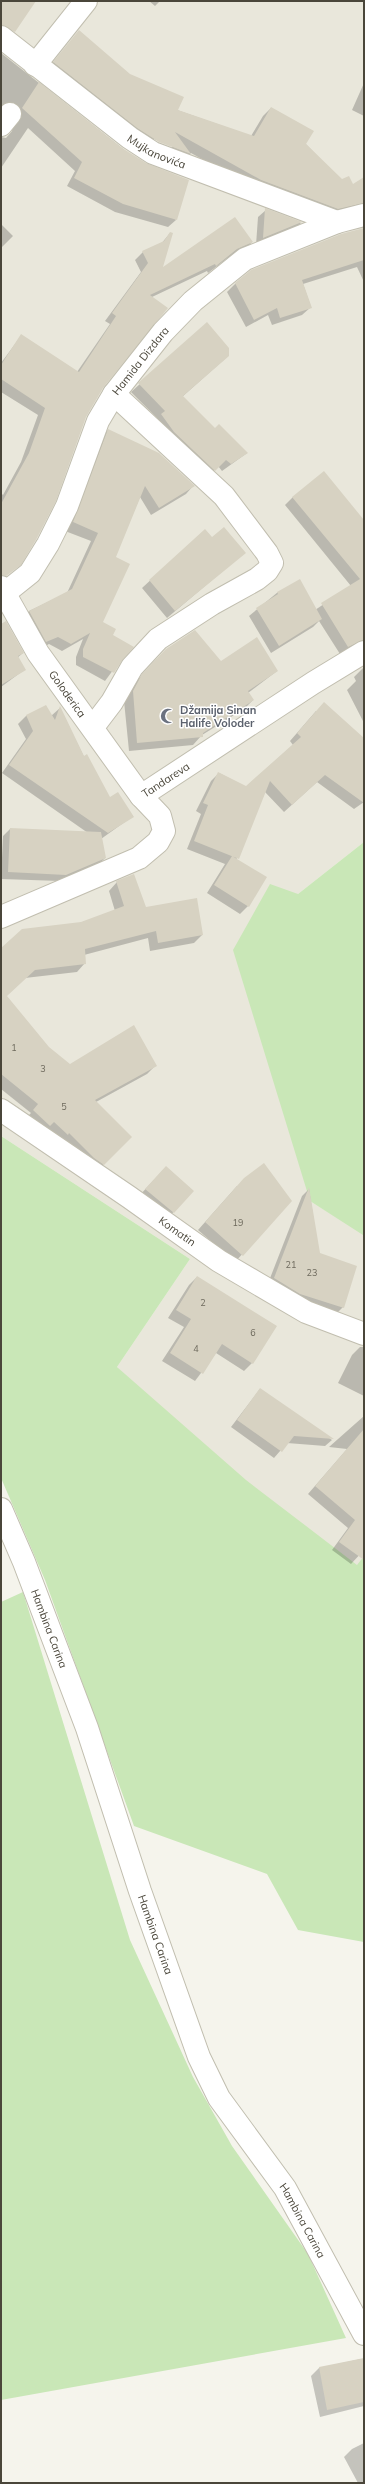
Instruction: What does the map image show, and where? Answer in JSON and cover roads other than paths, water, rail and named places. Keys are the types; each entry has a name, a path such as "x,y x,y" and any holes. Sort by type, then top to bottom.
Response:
{"street":[{"path":"35,65 86,1"},
{"name":"Mujkanovića","path":"1,37 35,65 153,153 338,222"},
{"name":"Hamida Dizdara","path":"3,590 30,573 48,544 67,506 98,421 114,394 164,332 193,301 245,259 338,222 364,215"},
{"path":"93,727 112,702 132,667 158,639 212,604 257,579 268,571 272,563 267,553 224,496 114,394"},
{"name":"Goloderica","path":"3,590 38,653 93,727 141,796"},
{"name":"Tandareva","path":"1,917 139,858 153,846 164,831 160,816 141,796 312,683 364,652"},
{"name":"Komatin","path":"1,1110 130,1197 219,1261 306,1312 364,1334"},
{"name":"Hambina Carina","path":"1,1509 24,1562 87,1728 140,1891 199,2057 219,2098 285,2188 364,2334"}],"place":[{"name":"Džamija Sinan Halife Voloder","path":"168,716"}]}
